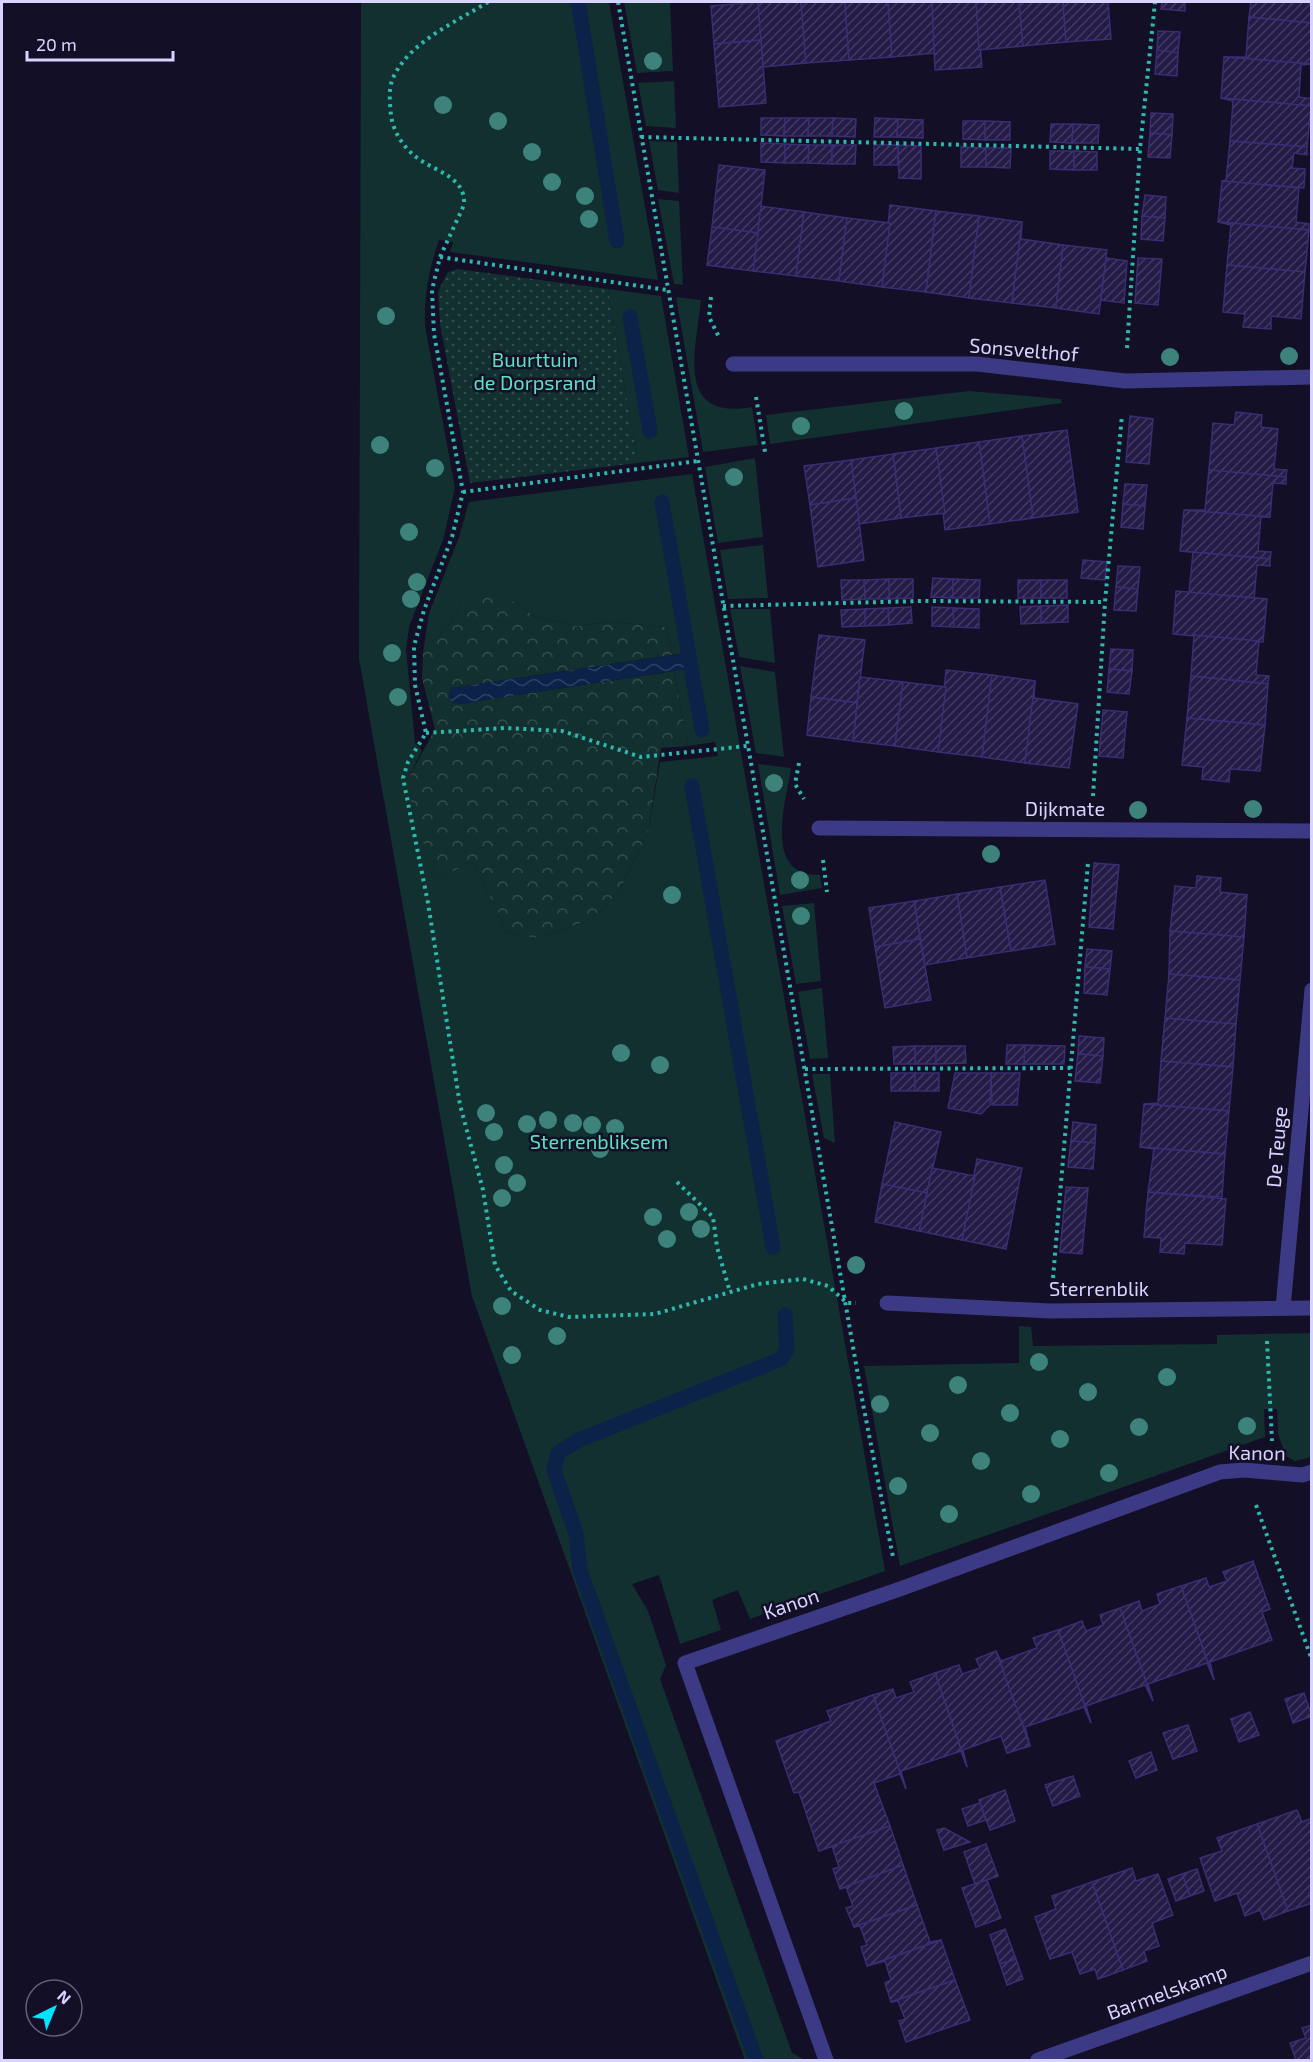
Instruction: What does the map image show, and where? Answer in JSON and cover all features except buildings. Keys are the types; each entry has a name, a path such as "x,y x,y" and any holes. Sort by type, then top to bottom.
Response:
{"street":[{"name":"Sonsvelthof","path":"733,364 977,364 1125,381 1311,377"},
{"name":"Dijkmate","path":"819,828 1311,831"},
{"name":"De Teuge","path":"1283,1308 1311,990"},
{"name":"Sterrenblik","path":"887,1303 1050,1311 1311,1308"},
{"name":"Kanon","path":"826,2061 685,1663 900,1589 1220,1472 1244,1470 1274,1474 1311,1472"},
{"name":"Barmelskamp","path":"1038,2061 1311,1963"}],"path":[{"path":"488,2 424,42 406,60 392,80 390,102 392,122 401,141 414,156 460,184 465,196 464,205 440,257 432,290 434,334 463,492 452,537 424,610 414,646 415,685 426,733 408,762 403,778 428,903 460,1105 483,1190 495,1265 511,1291 540,1310 569,1317 655,1314 758,1284 803,1279 828,1286 847,1303"},
{"path":"618,2 747,746 847,1303 862,1404 900,1589"},
{"path":"1050,1311 1091,830 1105,602 1125,381 1140,149 1155,2"},
{"path":"641,136 1140,149"},
{"path":"440,257 667,290"},
{"path":"711,297 709,316 733,364"},
{"path":"750,364 765,452"},
{"path":"463,492 698,461"},
{"path":"723,606 921,601 1105,602"},
{"path":"426,733 505,728 562,731 641,757 747,746"},
{"path":"805,1069 1071,1068"},
{"path":"677,1182 713,1217 717,1247 730,1292"},
{"path":"1274,1474 1267,1340 1283,1308"},
{"path":"1244,1470 1311,1660"}],"green space":[{"name":"Sterrenbliksem","path":"361,2 609,2 658,280 450,252 453,242 439,240 428,282 425,326 455,488 443,540 409,627 406,649 415,743 422,750 408,779 420,833 438,880 472,861 498,912 504,931 534,938 553,933 584,922 600,911 618,893 648,833 660,762 718,756 715,742 688,746 674,671 691,668 688,653 672,655 667,627 611,622 576,626 536,617 510,599 462,603 448,626 423,653 429,613 459,537 469,502 692,474 885,1571 750,1619 738,1590 712,1600 721,1630 680,1644 659,1575 632,1584 648,1611 666,1665 660,1679 792,2053 805,2060 745,2060 472,1296 359,659"},
{"path":"624,2 670,2 673,71 637,73"},
{"path":"674,81 676,128 646,126 638,83"},
{"path":"649,141 677,142 679,193 658,190"},
{"path":"658,199 679,201 683,285 674,284"},
{"name":"Buurttuin de Dorpsrand","path":"457,269 608,289 638,463 470,483 440,324 438,292 447,273"},
{"path":"608,289 661,296 689,457 638,463"},
{"path":"676,297 701,300 694,359 695,377 700,392 710,403 727,408 752,407 758,445 703,452"},
{"path":"969,391 1061,399 1062,403 770,444 766,415"},
{"path":"755,458 763,537 718,543 705,467"},
{"path":"763,545 768,598 728,599 720,550"},
{"path":"487,592 510,599 536,617 576,626 611,622 667,627 672,655 451,688 449,696 451,702 460,704 674,671 688,746 661,748 648,833 618,893 600,911 584,922 534,938 504,931 498,912 472,861 438,880 414,819 408,779 435,729 422,678 423,653 448,626 462,603"},
{"path":"730,609 770,609 775,663 739,657"},
{"path":"740,666 775,672 784,757 756,753"},
{"path":"758,764 791,768 783,818 784,851 790,864 802,872 820,875 822,888 780,895"},
{"path":"814,903 821,981 796,984 782,906"},
{"path":"822,988 828,1058 810,1059 798,992"},
{"path":"812,1074 830,1074 835,1143 824,1138"},
{"path":"1019,1326 1031,1327 1033,1346 1217,1344 1217,1335 1311,1333 1311,1457 1295,1461 1286,1456 1278,1434 1277,1409 1264,1409 1265,1437 900,1566 864,1366 1019,1363"}],"water":[{"path":"688,653 691,668 460,704 451,702 449,696 451,688"}],"waterway":[{"path":"578,2 617,241"},
{"path":"630,317 650,431"},
{"path":"662,502 702,730"},
{"path":"692,786 773,1247"},
{"path":"756,2060 580,1570 576,1534 554,1470 558,1453 579,1440 781,1359 787,1349 785,1315"}]}
